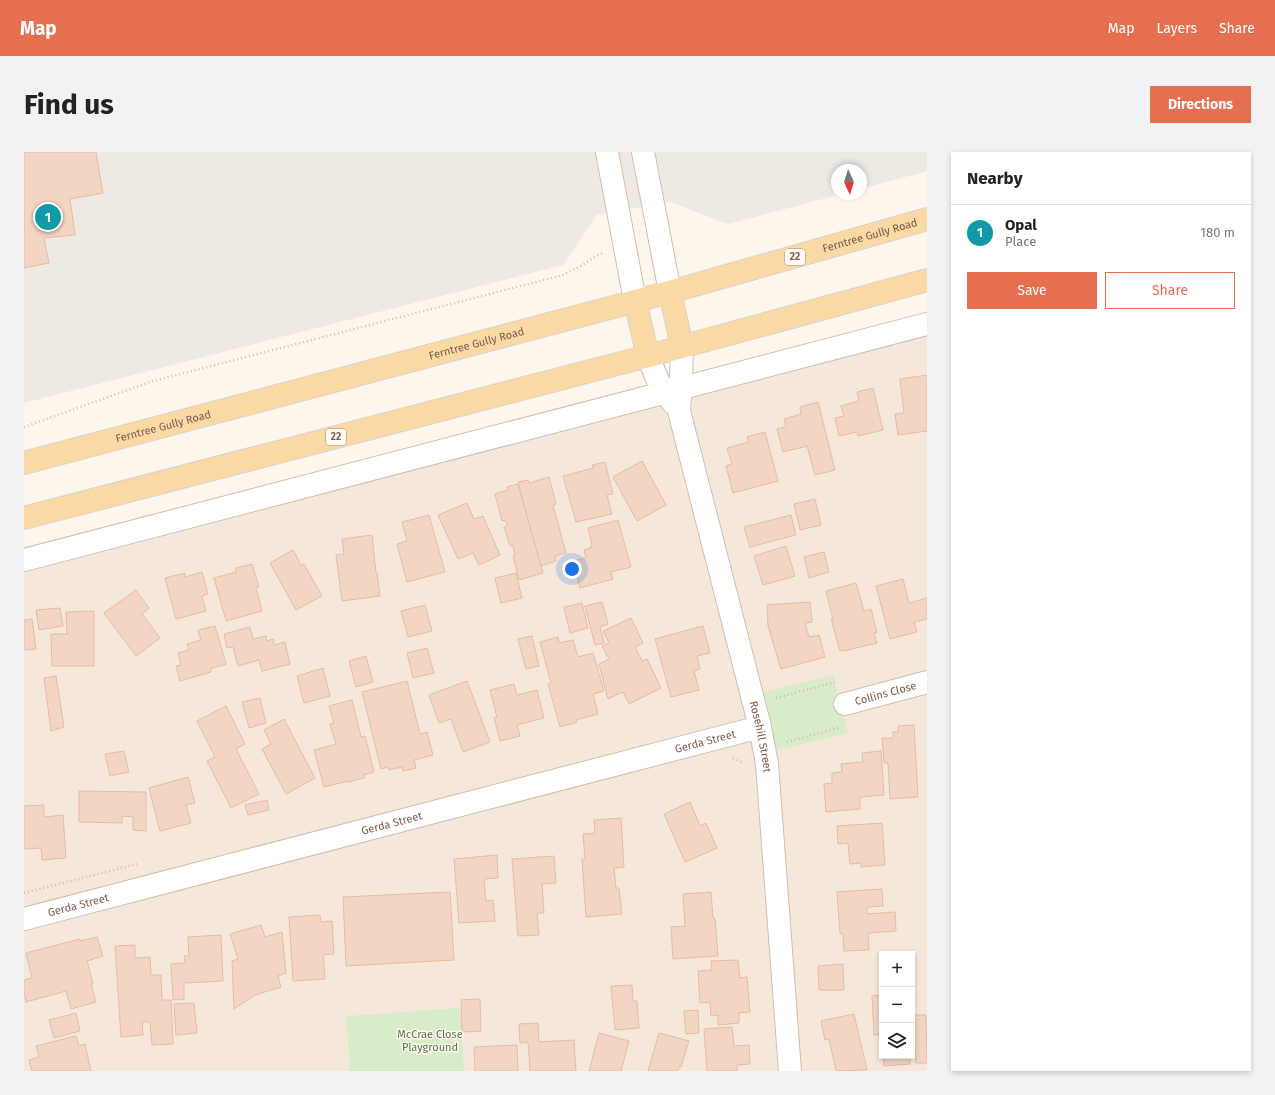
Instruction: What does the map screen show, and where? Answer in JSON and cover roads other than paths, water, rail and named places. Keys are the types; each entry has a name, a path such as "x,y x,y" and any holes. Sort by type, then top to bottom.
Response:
{"main road":[{"name":"Ferntree Gully Road","path":"24,463 670,292 927,219"},
{"name":"22","path":"24,518 648,356 927,280"},
{"path":"670,292 682,346"},
{"path":"636,301 648,356"}],"street":[{"path":"607,152 636,301"},
{"path":"643,152 670,292"},
{"path":"24,560 927,324"},
{"name":"Rosehill Street","path":"682,346 673,390 760,727 767,764 790,1071"},
{"path":"648,356 658,381 673,390"},
{"name":"Collins Close","path":"845,704 927,682"},
{"name":"Gerda Street","path":"24,919 760,727"}],"place":[{"name":"Opal","path":"48,217"}],"park label":[{"name":"McCrae Close Playground","path":"430,1040"}]}
